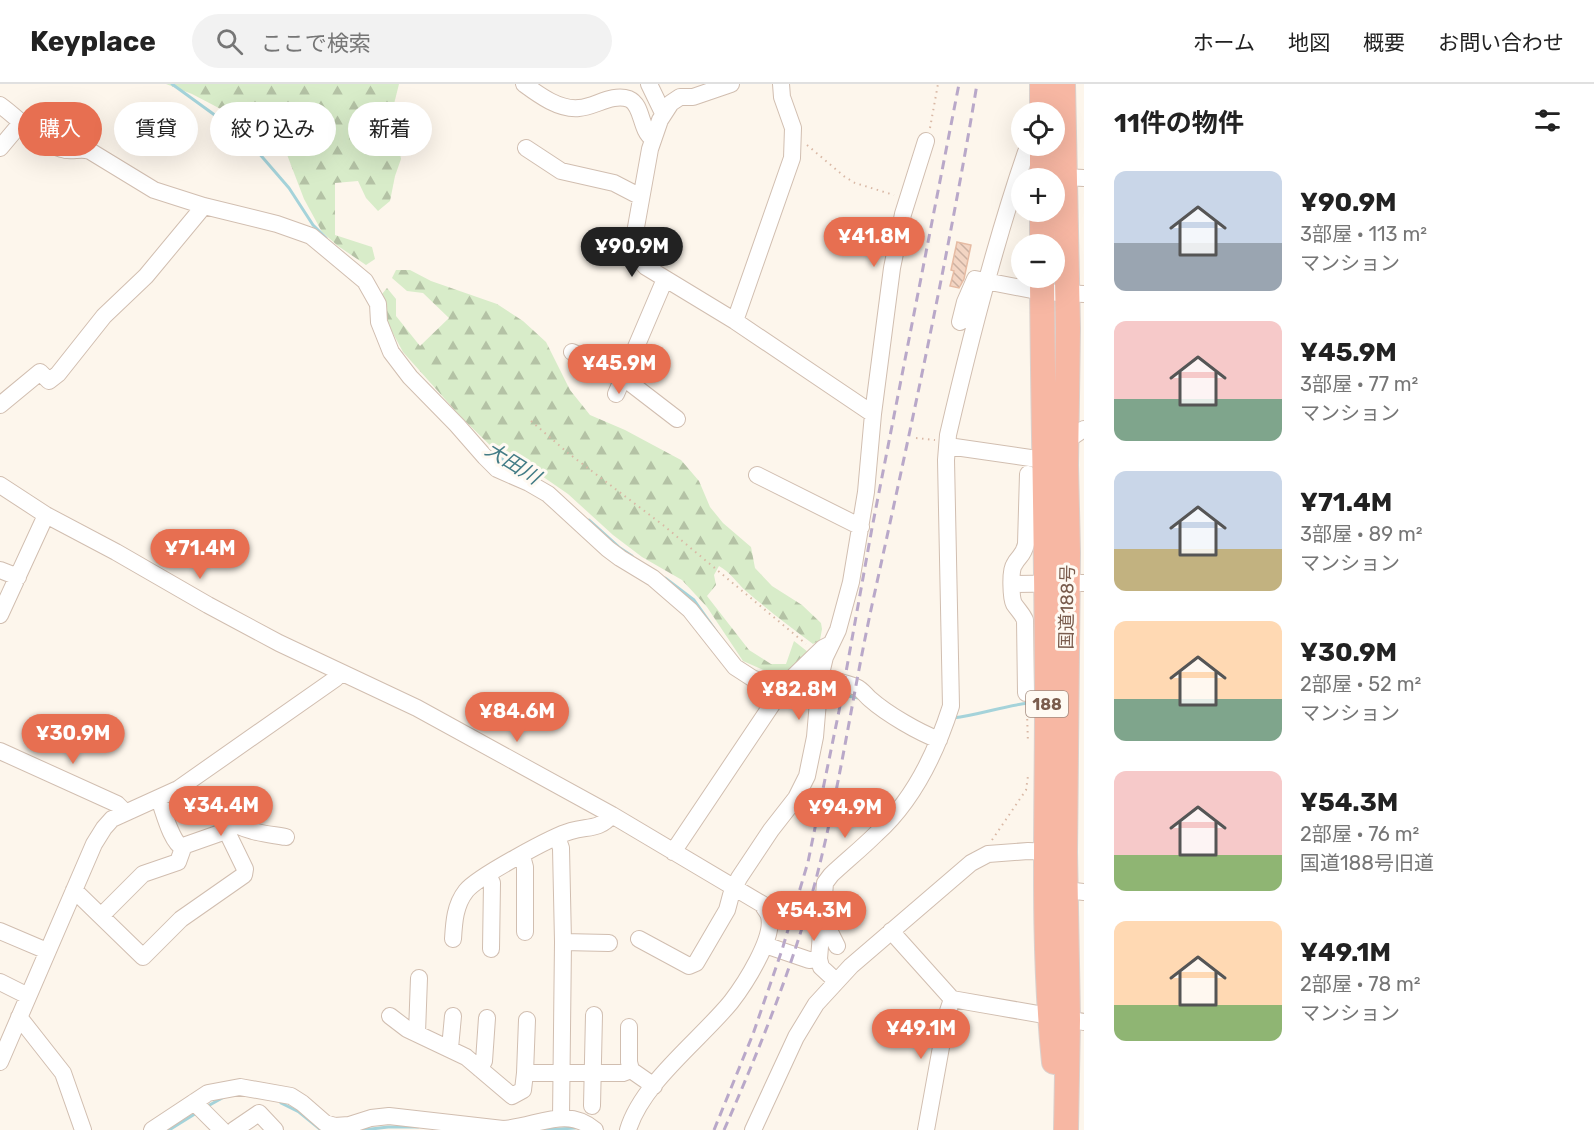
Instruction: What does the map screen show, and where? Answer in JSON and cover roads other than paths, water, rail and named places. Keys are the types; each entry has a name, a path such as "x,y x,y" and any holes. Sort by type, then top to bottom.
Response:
{"highway":[{"path":"1042,84 1042,102"},
{"name":"国道188号","path":"1063,84 1063,168"},
{"name":"国道188号","path":"1041,156 1053,168"},
{"name":"国道188号","path":"1055,466 1075,435 1076,294 1065,196"},
{"name":"国道188号","path":"1042,288 1075,702 1056,852 1075,891 1067,1019 1064,1130"},
{"name":"国道188号","path":"1066,583 1056,852 1067,1019"}],"street":[{"path":"524,84 549,101 571,108 581,108 609,99 627,98 633,102 647,133 652,138"},
{"path":"650,84 663,113"},
{"path":"731,84 693,97 680,97 663,113 652,138 633,244 635,255 646,267 735,321 873,414"},
{"path":"735,321 792,158 794,141 782,97 781,84"},
{"path":"0,105 18,120"},
{"path":"0,148 18,127"},
{"path":"639,939 689,966 696,963 727,910 734,888 771,830 796,798 807,776 816,737 820,678 825,657 838,630 851,582 861,527 886,300 903,214 926,141"},
{"path":"526,148 561,171 614,183 641,197"},
{"path":"98,156 154,189 204,206 277,224 311,236 365,281 378,304 379,322 391,352 410,376 485,457 497,469 548,494 608,549 652,578 690,610 735,667 752,678 789,682 820,678 856,687 923,734 939,740"},
{"path":"836,981 821,967 819,959 825,883 896,813 920,779 939,740 951,706 948,435 1006,209 1031,156"},
{"path":"0,405 40,372 49,381 58,374 104,316 146,276 204,206"},
{"path":"616,394 665,279"},
{"path":"960,322 965,302 975,279 1011,283"},
{"path":"1053,288 1076,294"},
{"path":"572,352 612,369 677,419"},
{"path":"948,446 1055,466 1023,554 1013,565 1014,603 1022,612 1025,620 1026,693"},
{"path":"757,475 861,527"},
{"path":"0,484 46,514 207,605 341,673 417,708 612,815 754,898 766,910 769,917 765,945 743,984 730,1003 654,1086 637,1109 628,1130"},
{"path":"0,615 46,514"},
{"path":"0,570 18,577"},
{"path":"1012,584 1066,583"},
{"path":"673,852 789,682 822,648 831,644"},
{"path":"0,1062 74,890 104,828 112,819 125,812 178,789 341,673"},
{"path":"0,751 117,804 125,812"},
{"path":"178,789 231,823 252,831 286,837"},
{"path":"159,799 174,839 178,846 183,848"},
{"path":"453,939 459,903 468,889 488,874 557,837 572,831 605,824 612,815"},
{"path":"74,890 143,957 181,919 244,875 245,870 228,834 224,832 186,845 178,862 143,874 101,916"},
{"path":"557,837 561,848 563,942 561,1118"},
{"path":"753,1130 796,1037 816,1005 836,981 971,862 988,854 1056,852"},
{"path":"522,856 525,867 525,932"},
{"path":"488,874 492,883 491,949"},
{"path":"821,925 830,932 837,946"},
{"path":"0,931 47,951"},
{"path":"891,931 952,999 1067,1019"},
{"path":"563,942 609,943"},
{"path":"765,945 809,960 819,959"},
{"path":"417,1033 419,978"},
{"path":"0,981 28,996"},
{"path":"926,1130 947,1014 952,999"},
{"path":"592,1106 594,1015"},
{"path":"390,1016 417,1033 466,1057 512,1096 523,1090 526,1020"},
{"path":"450,1048 453,1016"},
{"path":"20,1017 63,1073 83,1130"},
{"path":"480,1069 484,1061 487,1018"},
{"path":"629,1027 631,1070 654,1086"},
{"path":"525,1073 623,1073 631,1070"},
{"path":"152,1130 208,1093 240,1087 291,1096 325,1123 335,1126 389,1116 503,1129 519,1128 561,1118 581,1120 595,1130"},
{"path":"194,1102 222,1130"},
{"path":"234,1130 259,1113 275,1130"}],"waterway":[{"name":"大田川","path":"172,84 245,137 289,188 313,225 326,238"},
{"name":"大田川","path":"489,450 515,468"},
{"name":"大田川","path":"589,520 632,556"},
{"name":"大田川","path":"665,578 694,600 716,631"},
{"name":"大田川","path":"763,674 783,681"},
{"name":"大田川","path":"795,685 814,690"},
{"name":"大田川","path":"824,692 859,698"},
{"name":"大田川","path":"953,718 1029,703"},
{"path":"206,1107 224,1097"},
{"path":"281,1103 299,1112 321,1130"},
{"path":"169,1130 198,1112"},
{"path":"363,1130 418,1127"},
{"path":"544,1130 575,1128"}],"railway":[{"path":"714,1130 753,1034 782,950 808,862 959,84"},
{"path":"724,1130 753,1063 792,960 822,855 941,280 977,84"}]}
